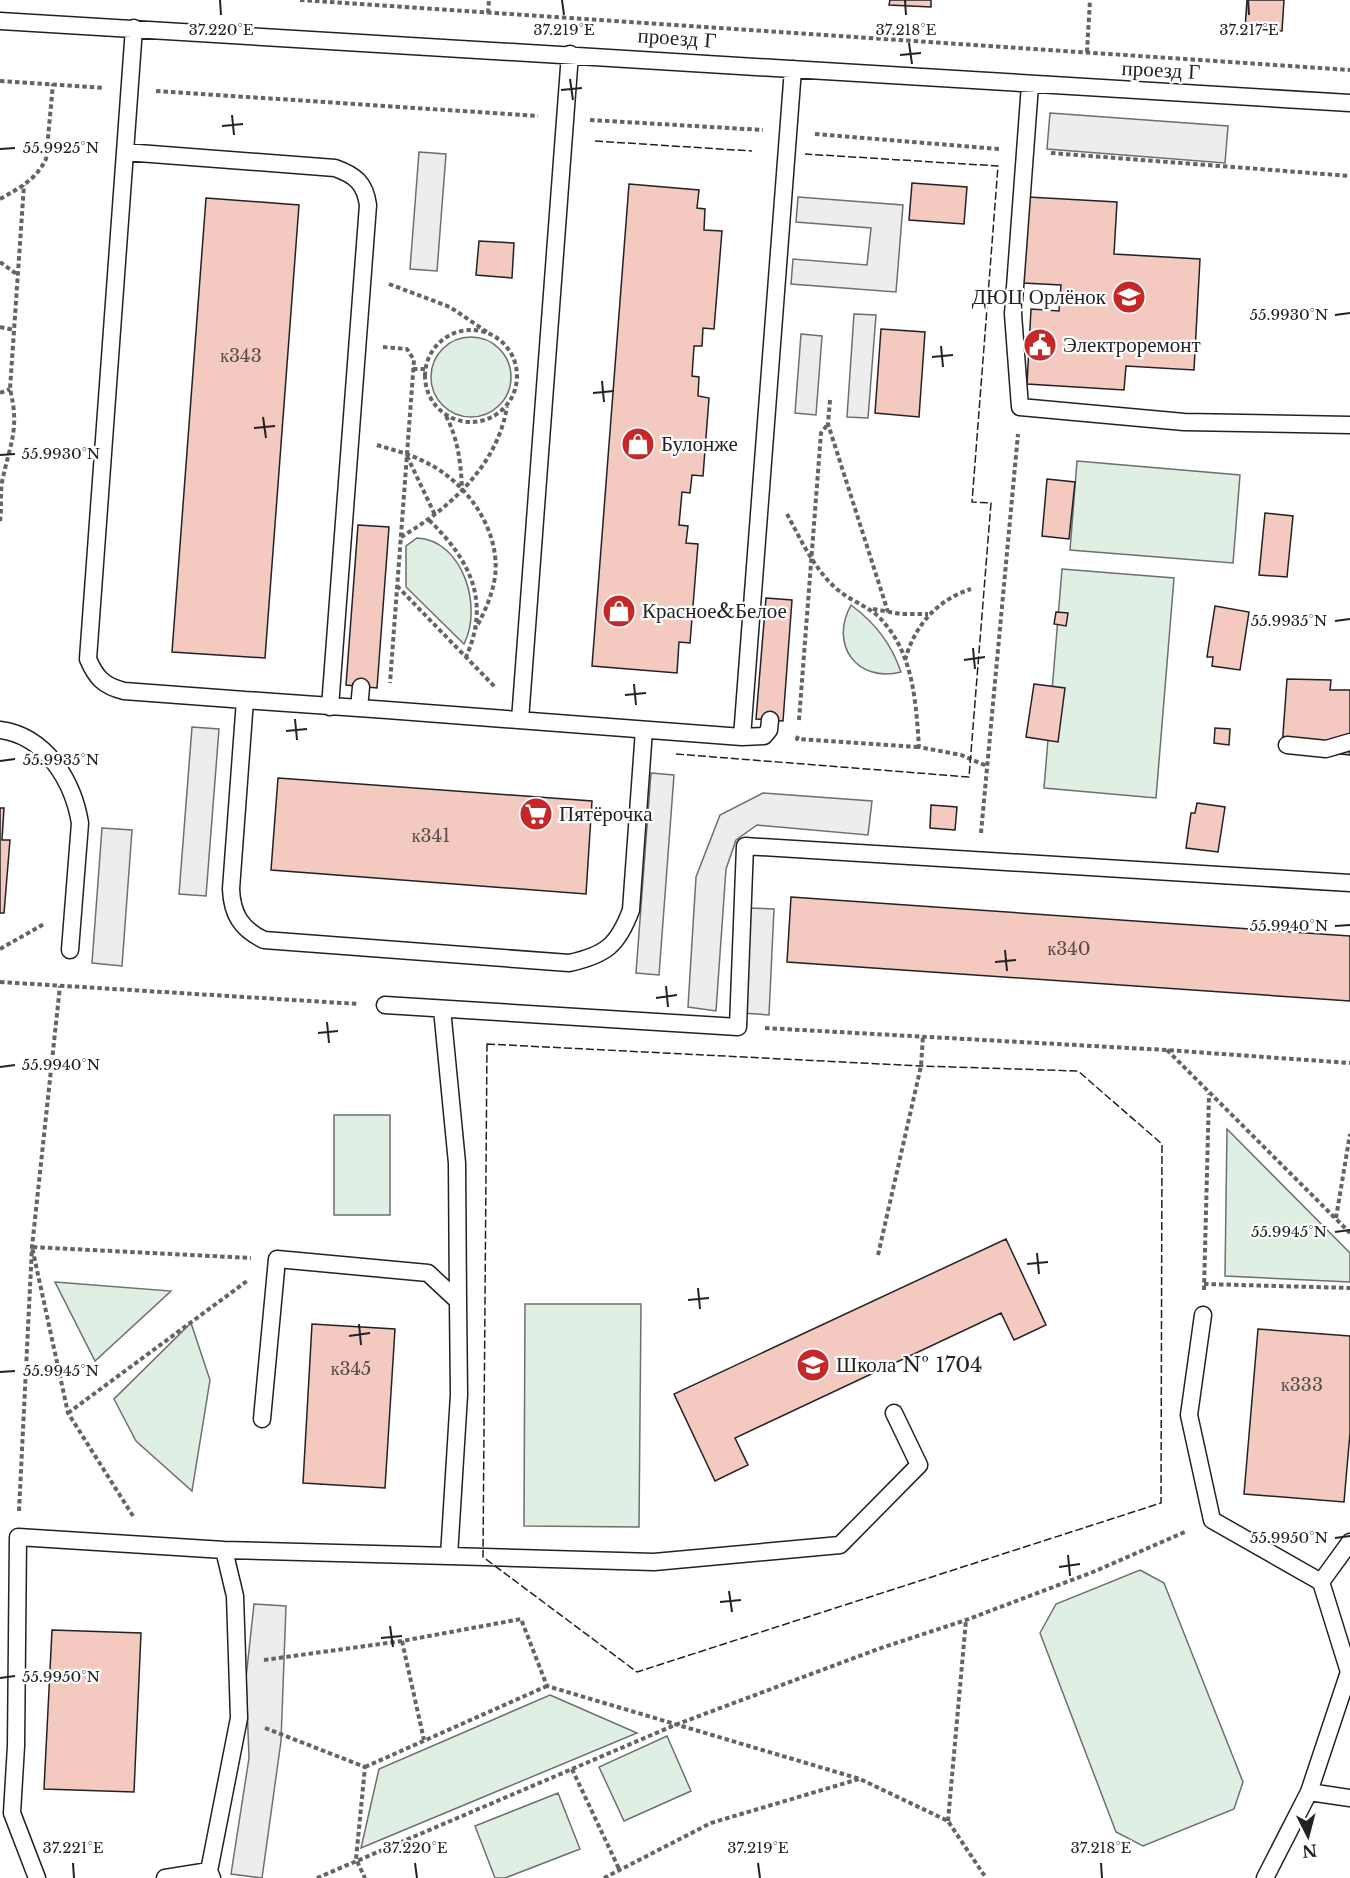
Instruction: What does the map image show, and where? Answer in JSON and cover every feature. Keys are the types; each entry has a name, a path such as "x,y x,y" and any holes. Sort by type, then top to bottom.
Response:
{"lane":[{"name":"проезд Г","path":"0,21 1350,103"},
{"path":"134,28 88,659 95,676 108,687 124,691 520,717 644,730 742,737 764,736 769,730 770,720"},
{"path":"520,717 570,54"},
{"path":"742,737 793,69"},
{"path":"1030,85 1013,314 1020,407 1184,422 1350,425"},
{"path":"125,152 334,168 352,174 361,182 368,205 330,706"},
{"path":"359,708 361,687"},
{"path":"245,700 232,904 243,926 264,940 569,963 594,958 613,945 623,931 631,910 644,730"},
{"path":"0,730 29,741 46,753 60,768 71,787 80,823 70,950"},
{"path":"1287,745 1326,749 1350,742"},
{"path":"386,1005 738,1027 745,846 1350,883"},
{"path":"442,1009 457,1163 459,1395 449,1556"},
{"path":"262,1419 277,1259 428,1273 458,1301"},
{"path":"1203,1315 1189,1415 1212,1520 1321,1582 1349,1672 1309,1792 1265,1878"},
{"path":"37,1878 6,1813 16,1746 18,1537 224,1550 654,1562 840,1545 919,1465 894,1413"},
{"path":"1321,1582 1350,1542"},
{"path":"165,1878 211,1875 239,1718 235,1596 224,1550"},
{"path":"1309,1792 1350,1798"}],"path":[{"path":"300,0 1350,70"},
{"path":"488,13 489,0"},
{"path":"1087,52 1090,0"},
{"path":"0,81 788,132 1350,176"},
{"path":"0,199 36,176 46,159 52,84"},
{"path":"0,521 0,495 15,431 10,389 24,185"},
{"path":"0,262 18,275"},
{"path":"363,278 424,295 468,318 500,340 510,351 516,364 518,379 508,406 504,427 489,455 462,490 429,520 401,537"},
{"path":"0,327 14,330"},
{"path":"462,490 458,447 445,414 429,395 426,369 429,356 447,337 474,330 487,332"},
{"path":"358,345 407,349 413,356 387,710"},
{"path":"413,369 426,369"},
{"path":"0,393 10,389"},
{"path":"830,400 828,424 888,612"},
{"path":"445,414 457,421 478,422 497,415 508,406"},
{"path":"979,862 1020,407"},
{"path":"828,424 821,433 797,739 919,747 961,755 987,766"},
{"path":"351,437 407,455 438,469 462,490 483,518 494,552 495,574 491,598 476,628 466,657"},
{"path":"407,455 435,514"},
{"path":"429,520 449,541 470,573 476,600 476,628"},
{"path":"811,557 837,589 872,609 929,614"},
{"path":"397,586 520,717"},
{"path":"905,660 911,640 929,614 953,596 971,589"},
{"path":"872,609 894,635 905,660 915,704 919,747"},
{"path":"0,949 40,927 74,897"},
{"path":"0,982 386,1005"},
{"path":"18,1537 32,1247 60,986"},
{"path":"738,1027 1166,1050 1350,1063"},
{"path":"878,1255 921,1066 923,1036"},
{"path":"1166,1050 1350,1233"},
{"path":"1203,1315 1209,1092"},
{"path":"1336,1219 1350,1134"},
{"path":"32,1247 277,1259"},
{"path":"32,1247 68,1413 151,1545"},
{"path":"68,1413 277,1259"},
{"path":"1204,1284 1350,1288"},
{"path":"317,1878 356,1859 675,1725 1093,1572 1212,1520"},
{"path":"236,1664 402,1641 521,1619 547,1686"},
{"path":"948,1821 966,1620"},
{"path":"402,1641 424,1740"},
{"path":"239,1718 365,1767 547,1686 860,1779 948,1821 986,1878"},
{"path":"365,1767 356,1859 365,1878"},
{"path":"572,1769 620,1871"},
{"path":"604,1878 711,1823 860,1779"}],"green space":[{"path":"471,337 486,340 499,349 508,362 511,377 508,392 499,405 486,414 471,417 456,414 443,405 434,392 431,377 434,362 443,349 456,340"},
{"path":"1077,461 1240,475 1233,563 1070,550"},
{"path":"417,538 433,542 446,550 457,563 465,578 470,595 471,612 464,644 406,587 406,546"},
{"path":"1062,569 1174,578 1156,798 1044,788"},
{"path":"851,605 881,634 901,672 885,674 872,672 851,658 843,634"},
{"path":"334,1115 390,1115 390,1215 334,1215"},
{"path":"1227,1129 1350,1253 1350,1282 1225,1276"},
{"path":"55,1282 171,1291 95,1361"},
{"path":"525,1304 641,1304 639,1527 524,1526"},
{"path":"191,1323 210,1380 192,1491 136,1441 114,1399"},
{"path":"1140,1570 1164,1583 1243,1782 1234,1809 1143,1846 1116,1832 1040,1633 1056,1604"},
{"path":"550,1695 637,1733 361,1848 379,1769"},
{"path":"667,1736 691,1791 624,1821 599,1767"},
{"path":"558,1793 580,1849 505,1878 495,1878 475,1826"}],"shaded area":[{"path":"1050,113 1228,126 1225,163 1047,149"},
{"path":"419,152 446,154 437,271 410,269"},
{"path":"798,197 903,205 896,292 791,284 793,259 867,265 871,228 796,222"},
{"path":"854,314 876,315 868,418 847,417"},
{"path":"801,334 822,336 816,415 795,413"},
{"path":"192,727 219,729 206,896 179,894"},
{"path":"651,773 674,775 659,975 636,973"},
{"path":"763,793 872,801 868,835 757,825 736,840 726,869 716,1011 688,1007 696,877 720,815"},
{"path":"102,828 132,830 122,966 92,963"},
{"path":"748,908 774,909 769,1015 743,1013"},
{"path":"254,1604 286,1606 281,1741 262,1878 231,1874 249,1758 246,1678"}],"building":[{"path":"890,0 931,0 931,7 889,5"},
{"path":"1247,0 1284,0 1282,31 1245,28"},
{"path":"912,183 967,187 964,224 909,220"},
{"path":"629,184 699,190 697,208 705,209 704,230 722,231 714,329 703,328 702,346 694,346 692,376 699,377 698,396 709,398 703,476 692,475 690,493 682,492 679,525 688,526 686,543 698,544 690,643 679,642 677,673 592,666"},
{"name":"ДЮЦ Орлёнок","path":"1028,197 1117,202 1114,254 1200,259 1194,370 1126,366 1124,390 1027,384 1031,309 1059,311 1061,285 1023,283"},
{"path":"206,198 299,205 265,658 172,652"},
{"path":"479,241 514,243 512,278 476,275"},
{"path":"881,329 925,332 919,417 875,413"},
{"path":"1047,479 1075,482 1069,539 1042,536"},
{"path":"1265,513 1293,516 1287,577 1259,575"},
{"path":"358,525 389,527 377,688 346,685"},
{"path":"766,598 792,600 783,721 756,719"},
{"path":"1215,606 1249,612 1240,670 1212,666 1213,657 1207,657"},
{"path":"1056,612 1068,613 1066,626 1054,624"},
{"path":"1287,679 1331,680 1330,690 1350,690 1350,755 1282,748"},
{"path":"1034,684 1065,688 1058,742 1026,737"},
{"path":"1215,728 1230,729 1229,745 1214,743"},
{"path":"278,778 592,801 586,894 271,870"},
{"path":"1197,803 1225,807 1218,852 1186,848 1191,813 1195,813"},
{"path":"931,805 957,807 955,830 930,828"},
{"path":"0,808 4,808 2,840 10,840 4,913 0,913"},
{"path":"791,897 1350,936 1350,1001 787,962"},
{"name":"Школа № 1704","path":"1006,1239 1046,1325 1014,1340 1001,1313 735,1438 748,1465 715,1481 674,1394"},
{"path":"312,1324 395,1329 385,1488 303,1483"},
{"path":"1258,1329 1350,1336 1350,1433 1344,1502 1244,1494"},
{"path":"52,1630 141,1633 134,1792 44,1789"}],"fence":[{"path":"595,141 752,151"},
{"path":"676,754 969,777 991,503 972,502 998,166 805,154"},
{"path":"487,1044 921,1066 1078,1071 1162,1144 1161,1503 637,1672 483,1557 487,1044"}],"place":[{"name":"ДЮЦ Орлёнок","path":"1129,297"},
{"name":"Электроремонт","path":"1040,345"},
{"name":"Булонже","path":"638,444"},
{"name":"Красное&Белое","path":"619,611"},
{"name":"Пятёрочка","path":"536,814"},
{"name":"Школа № 1704","path":"813,1365"}]}
